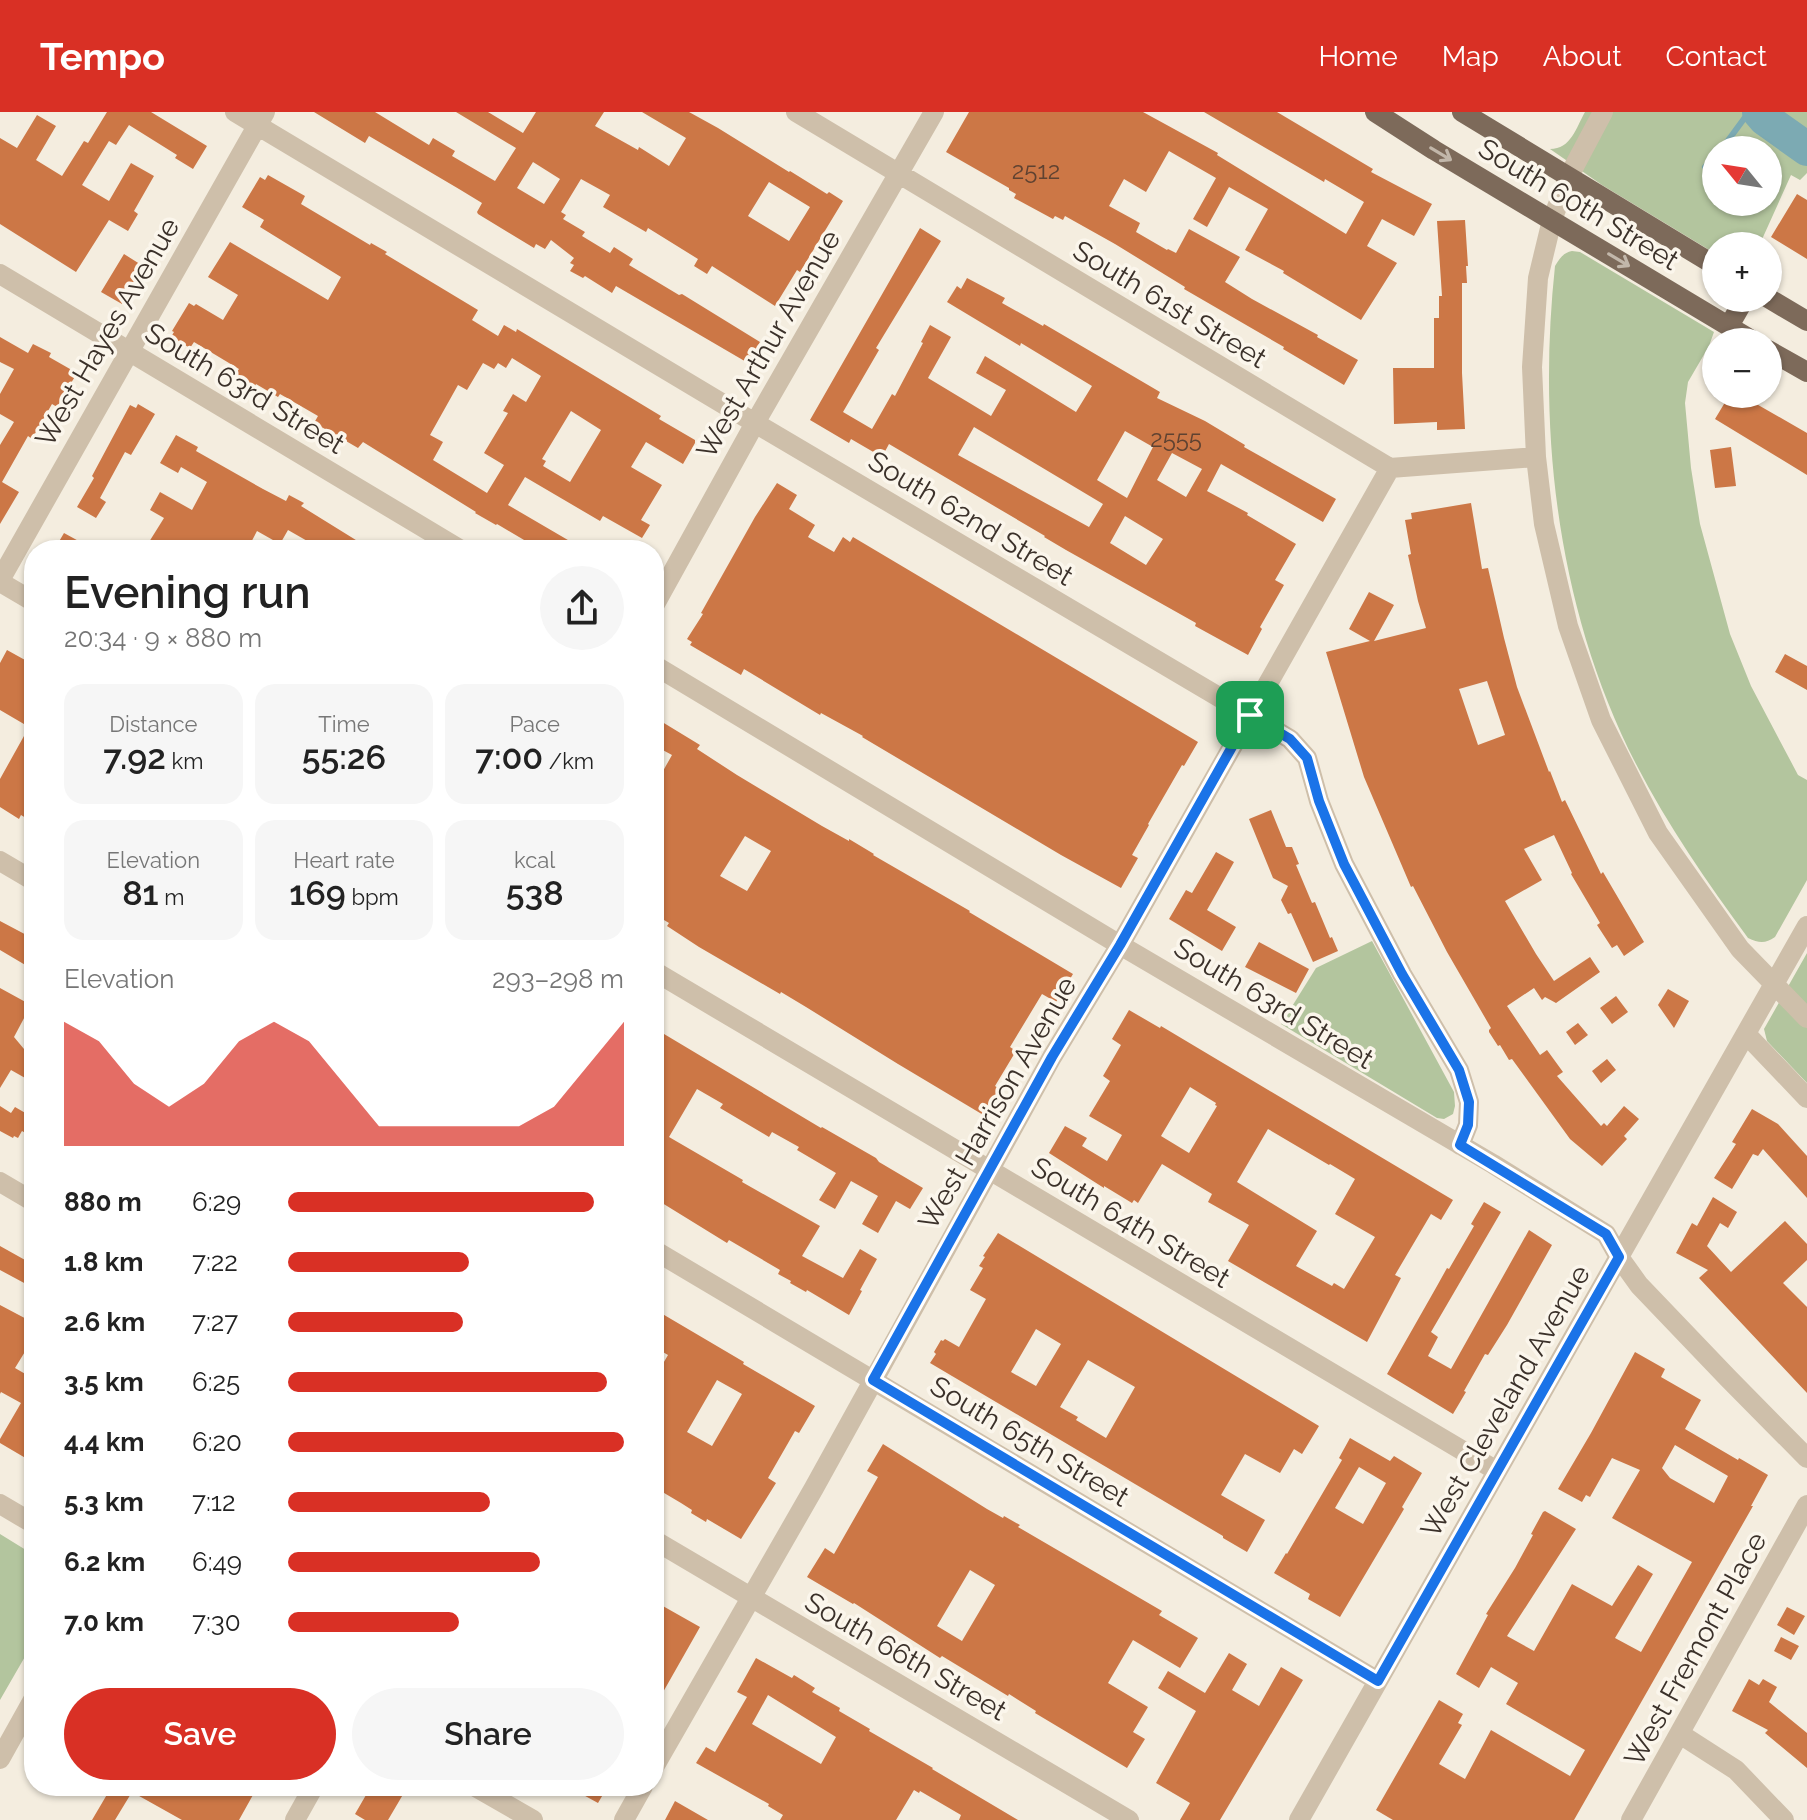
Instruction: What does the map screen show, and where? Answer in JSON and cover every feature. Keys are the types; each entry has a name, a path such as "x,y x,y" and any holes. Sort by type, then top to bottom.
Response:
{"main road":[{"name":"South 60th Street","path":"1375,112 1732,328"},
{"name":"South 60th Street","path":"1462,112 1702,257"},
{"path":"1782,306 1807,321"},
{"path":"1729,326 1737,312"},
{"path":"1782,358 1807,372"}],"street":[{"name":"South 62nd Street","path":"235,112 261,119 755,423 1290,739 1307,758 1319,801 1344,864 1402,974 1459,1070 1469,1102 1468,1125 1460,1145"},
{"name":"South 61st Street","path":"796,112 1390,468"},
{"name":"West Arthur Avenue","path":"664,588 934,112"},
{"path":"1603,112 1569,176 1552,220 1538,278 1532,367 1536,457 1544,524 1568,626 1601,720 1658,833 1740,949 1807,1018"},
{"name":"West Hayes Avenue","path":"0,581 261,119"},
{"name":"South 63rd Street","path":"0,274 444,540"},
{"path":"1390,468 1536,457"},
{"name":"West Harrison Avenue","path":"664,1750 814,1488 1052,1057 1120,945 1390,468"},
{"path":"0,581 24,596"},
{"name":"South 63rd Street","path":"664,671 1606,1234 1639,1285 1807,1458"},
{"path":"0,861 24,875"},
{"name":"West Cleveland Avenue","path":"1299,1820 1807,926"},
{"name":"South 64th Street","path":"664,977 1497,1471"},
{"path":"1746,1034 1807,1098"},
{"path":"0,1182 24,1196"},
{"name":"South 65th Street","path":"664,1256 1378,1681"},
{"path":"0,1504 24,1518"},
{"name":"West Fremont Place","path":"1631,1820 1807,1505"},
{"name":"South 66th Street","path":"664,1546 1129,1820"},
{"path":"0,1759 24,1716"},
{"path":"1680,1734 1736,1770 1784,1820"},
{"path":"295,1820 308,1796"},
{"path":"491,1796 533,1820"},
{"path":"624,1820 637,1796"}],"green space":[{"path":"1585,112 1807,112 1807,173 1800,180 1791,175 1782,195 1782,136 1702,136 1702,216 1773,216 1765,232 1702,232 1702,246 1602,185 1550,149 1568,142"},
{"path":"1580,252 1707,328 1702,328 1702,358 1688,382 1685,403 1700,524 1730,634 1751,686 1798,775 1807,780 1807,880 1775,937 1765,942 1748,938 1661,809 1609,706 1588,646 1571,584 1552,457 1550,329 1555,266 1566,253"},
{"path":"1372,941 1454,1092 1453,1114 1444,1119 1437,1118 1281,1024 1316,968"},
{"path":"1807,953 1807,1083 1767,1041 1764,1029"},
{"path":"0,1534 24,1549 24,1658 0,1700"}],"building":[{"path":"107,112 151,112 207,146 193,169 175,158 177,155 129,125 116,145 109,141 82,185 109,201 131,163 154,176 134,211 138,214 128,231 109,220 76,272 0,224 0,138 17,148 37,115 56,126 36,160 62,176"},
{"path":"314,112 375,112 429,145 433,138 455,151 452,156 495,181 516,148 456,112 488,112 523,133 536,112 604,112 595,126 638,150 639,147 669,166 686,138 642,112 689,112 843,201 800,272 797,270 775,306 712,266 707,274 694,266 698,259 648,228 646,232 603,207 610,195 581,179 561,212 566,215 563,219 585,232 582,236 610,253 614,247 633,259 629,265 760,342 748,363 616,286 612,293 585,276 583,278 570,271 574,258 551,240 545,249 536,244 534,248 478,214 482,203 369,136 365,143","holes":["533,162 560,179 544,204 517,188","769,182 810,207 789,241 748,216"]},
{"path":"969,112 1143,112 1218,153 1346,234 1364,202 1204,112 1277,112 1373,169 1371,172 1432,204 1414,236 1382,219 1367,246 1397,263 1361,320 1245,250 1268,209 1229,187 1207,227 1193,219 1216,178 1169,151 1146,192 1124,179 1109,206 1140,223 1136,232 1167,250 1176,253 1189,229 1240,257 1225,282 1358,360 1344,385 1115,244 1065,216 1063,220 1055,216 1053,219 1014,198 1016,194 1009,188 946,152"},
{"path":"268,175 305,196 301,204 387,252 385,254 478,310 472,320 498,336 504,325 516,332 517,329 695,440 683,464 646,442 631,467 662,485 641,520 650,525 642,538 603,516 600,521 525,477 508,505 568,540 524,540 475,513 363,442 358,448 314,423 318,416 280,394 278,397 235,375 239,369 194,342 190,348 171,337 189,303 223,320 238,295 208,277 230,242 328,300 341,277 260,227 264,220 242,207 260,177 265,180","holes":["512,358 541,376 526,402 513,394 503,411 508,413 484,453 504,465 487,493 433,460 443,442 430,435 458,385 467,390 483,363 494,369 498,363 506,368","571,411 601,430 570,482 543,466 546,461 542,459"]},
{"path":"1797,194 1807,200 1807,259 1782,244 1782,232 1774,232"},
{"path":"1465,220 1468,266 1467,283 1462,283 1462,373 1465,429 1437,430 1437,422 1394,424 1393,368 1434,368 1434,318 1439,318 1439,296 1442,296 1437,221"},
{"path":"920,228 941,241 876,348 879,350 843,412 872,429 892,394 895,396 930,325 951,337 928,378 991,416 1006,390 976,373 985,356 1076,412 1092,386 947,302 957,286 961,289 967,278 1005,298 1002,303 1160,392 1157,398 1205,421 1336,499 1323,522 1221,464 1207,491 1296,544 1275,580 1284,585 1248,655 889,444 882,457 851,439 849,443 810,420","holes":["974,427 1103,504 1089,527 958,455","1125,431 1153,447 1127,498 1097,480","1172,453 1202,469 1186,497 1157,480","1125,516 1163,539 1146,565 1110,543"]},
{"path":"124,254 143,266 122,304 101,292"},
{"path":"0,337 28,353 33,344 77,373 57,407 52,404 32,439 28,436 2,482 19,492 0,524 0,445 14,422 0,414 0,394 14,369 0,362"},
{"path":"138,404 155,414 131,455 125,452 100,498 106,502 96,518 77,507 130,405 136,408"},
{"path":"1722,408 1763,408 1807,433 1807,475 1715,419"},
{"path":"176,435 198,447 196,451 263,489 286,501 289,495 304,503 301,506 356,540 306,540 288,530 282,540 273,540 257,531 252,540 150,540 164,518 150,510 160,492 192,510 207,482 181,467 178,473 160,463"},
{"path":"1731,447 1736,486 1715,488 1710,450"},
{"path":"777,483 797,495 789,509 815,525 808,537 834,552 843,537 850,542 853,537 1198,742 1148,824 1132,855 1138,858 1121,888 863,736 820,715 744,669 741,675 690,645 692,642 687,639"},
{"path":"1471,503 1482,569 1488,568 1517,687 1549,772 1601,874 1603,872 1644,942 1624,956 1617,945 1612,948 1597,925 1600,923 1571,874 1554,835 1524,849 1542,880 1505,901 1536,954 1554,981 1590,957 1600,972 1556,1003 1545,997 1542,1000 1534,988 1507,1006 1540,1055 1547,1050 1563,1072 1557,1076 1601,1126 1604,1123 1607,1126 1624,1106 1639,1119 1624,1136 1627,1139 1602,1166 1570,1139 1512,1059 1509,1060 1498,1046 1489,1032 1491,1028 1411,887 1364,777 1326,652 1370,641 1349,629 1369,592 1394,605 1374,641 1426,628 1408,555 1411,554 1405,520 1412,519 1411,513","holes":["1487,681 1505,735 1478,745 1459,689"]},
{"path":"64,533 77,540 60,540"},
{"path":"7,650 24,659 24,724 0,710 0,663"},
{"path":"1785,654 1807,666 1807,690 1775,672"},
{"path":"664,723 700,745 697,749 737,775 1073,974 1056,1002 1042,994 1010,1047 1016,1051 995,1086 1001,1090 985,1116 667,926 669,923 664,920 664,769 672,755 664,751","holes":["745,836 771,851 747,891 720,876"]},
{"path":"24,736 24,817 21,815 19,819 0,807 0,779"},
{"path":"1271,810 1286,847 1292,847 1312,903 1315,902 1338,951 1313,962 1291,913 1288,914 1281,900 1288,886 1273,878 1249,819"},
{"path":"1216,852 1234,862 1207,910 1236,927 1222,951 1169,919 1186,890 1192,893"},
{"path":"0,921 24,934 24,964 0,950"},
{"path":"1259,942 1309,969 1296,993 1245,967"},
{"path":"0,988 24,1001 24,1018 14,1037 24,1049 24,1077 11,1070 0,1088"},
{"path":"1668,989 1689,1001 1674,1028 1658,1005"},
{"path":"1616,996 1628,1012 1612,1024 1600,1008"},
{"path":"1129,1010 1453,1200 1441,1220 1431,1214 1395,1275 1401,1278 1367,1342 1228,1261 1249,1225 1208,1202 1212,1194 1162,1164 1138,1203 1134,1200 1132,1203 1049,1153 1065,1126 1087,1138 1082,1146 1107,1161 1122,1135 1089,1116 1110,1081 1103,1076 1121,1045 1112,1039","holes":["1190,1087 1217,1106 1189,1153 1161,1136","1268,1129 1355,1179 1335,1214 1375,1237 1344,1289 1334,1283 1332,1286 1296,1266 1317,1231 1237,1182"]},
{"path":"1578,1023 1588,1035 1575,1045 1566,1032"},
{"path":"664,1034 923,1188 910,1209 896,1201 878,1233 862,1224 878,1196 851,1181 835,1209 819,1200 836,1173 797,1150 799,1147 772,1132 769,1137 720,1108 723,1104 697,1089 669,1137 820,1226 802,1256 843,1278 860,1249 877,1259 849,1315 790,1283 778,1274 780,1270 729,1240 727,1243 664,1204"},
{"path":"1607,1059 1616,1070 1601,1083 1592,1071"},
{"path":"0,1106 11,1113 15,1107 24,1112 24,1132 18,1138 0,1131"},
{"path":"1752,1109 1778,1124 1807,1156 1807,1198 1763,1149 1758,1156 1753,1154 1732,1189 1714,1178 1736,1144 1732,1142"},
{"path":"1713,1197 1737,1212 1728,1228 1720,1223 1707,1246 1731,1272 1785,1221 1807,1244 1807,1260 1783,1283 1807,1307 1807,1393 1699,1278 1708,1270 1676,1253 1692,1223 1697,1226"},
{"path":"1484,1202 1501,1212 1431,1332 1438,1337 1428,1356 1451,1369 1529,1230 1552,1245 1507,1325 1488,1355 1485,1354 1453,1414 1387,1374 1474,1226 1471,1224"},
{"path":"998,1233 1319,1426 1302,1454 1294,1449 1280,1473 1245,1454 1221,1495 1265,1520 1247,1552 930,1363 941,1340 959,1347 986,1299 970,1290 983,1268 979,1266","holes":["1036,1329 1061,1344 1036,1386 1011,1372","1088,1360 1135,1387 1106,1438 1060,1407"]},
{"path":"0,1246 24,1259 24,1283 0,1270"},
{"path":"0,1305 24,1318 24,1353 15,1368 24,1373 24,1457 0,1443 21,1403 0,1394"},
{"path":"664,1315 815,1406 799,1433 795,1431 768,1478 776,1483 741,1539 707,1519 706,1522 664,1493 664,1362 668,1355 664,1353","holes":["717,1380 742,1394 712,1446 687,1432"]},
{"path":"1635,1352 1665,1369 1661,1377 1701,1400 1685,1429 1768,1475 1574,1820 1393,1820 1376,1810 1439,1700 1463,1714 1458,1723 1462,1725 1439,1764 1465,1779 1491,1730 1570,1776 1585,1750 1506,1704 1518,1683 1491,1667 1479,1688 1456,1674 1543,1512 1576,1529 1507,1636 1534,1651 1572,1584 1612,1606 1638,1565 1653,1574 1615,1638 1641,1652 1692,1562 1612,1518 1640,1470 1612,1458 1590,1497 1586,1495 1582,1502 1558,1489","holes":["1675,1445 1728,1476 1714,1503 1670,1478 1662,1468"]},
{"path":"1350,1438 1390,1461 1394,1456 1422,1473 1340,1617 1308,1599 1310,1594 1274,1573 1342,1460 1339,1458","holes":["1359,1467 1386,1483 1363,1524 1335,1508"]},
{"path":"883,1444 1162,1611 1159,1615 1198,1638 1180,1668 1133,1640 1108,1683 1148,1707 1133,1732 1145,1739 1127,1768 1009,1694 942,1656 940,1658 807,1577 825,1548 834,1554 878,1477 867,1471","holes":["970,1570 995,1585 962,1641 937,1626"]},
{"path":"664,1607 700,1627 664,1690"},
{"path":"1787,1607 1805,1616 1794,1635 1777,1625"},
{"path":"1781,1637 1799,1646 1791,1660 1774,1651"},
{"path":"1229,1653 1247,1664 1232,1690 1259,1706 1281,1667 1303,1680 1220,1820 1180,1820 1190,1803 1156,1783 1196,1711 1158,1688 1168,1671 1205,1693"},
{"path":"756,1658 792,1678 794,1675 815,1688 812,1692 840,1708 839,1711 869,1731 1018,1820 959,1820 961,1815 914,1790 896,1820 780,1820 783,1815 769,1804 696,1763 706,1747 715,1752 747,1697 737,1692","holes":["768,1695 836,1737 821,1764 752,1724"]},
{"path":"1749,1679 1759,1685 1763,1679 1777,1687 1769,1702 1807,1733 1807,1768 1765,1733 1768,1730 1732,1711"},
{"path":"106,1796 130,1796 115,1820 92,1820"},
{"path":"139,1796 252,1796 239,1820 182,1820"},
{"path":"365,1796 402,1796 388,1820 365,1820 355,1814"},
{"path":"585,1796 602,1796 598,1803"},
{"path":"675,1801 708,1820 665,1820"}],"waterway":[{"path":"1731,136 1749,112"},
{"path":"1759,112 1807,149"}],"route":[{"path":"1250,715 1290,739 1307,758 1319,801 1344,864 1402,974 1459,1070 1469,1102 1468,1125 1460,1145 1606,1234 1619,1257 1378,1681 873,1380 1052,1057 1120,945 1250,715"}]}
